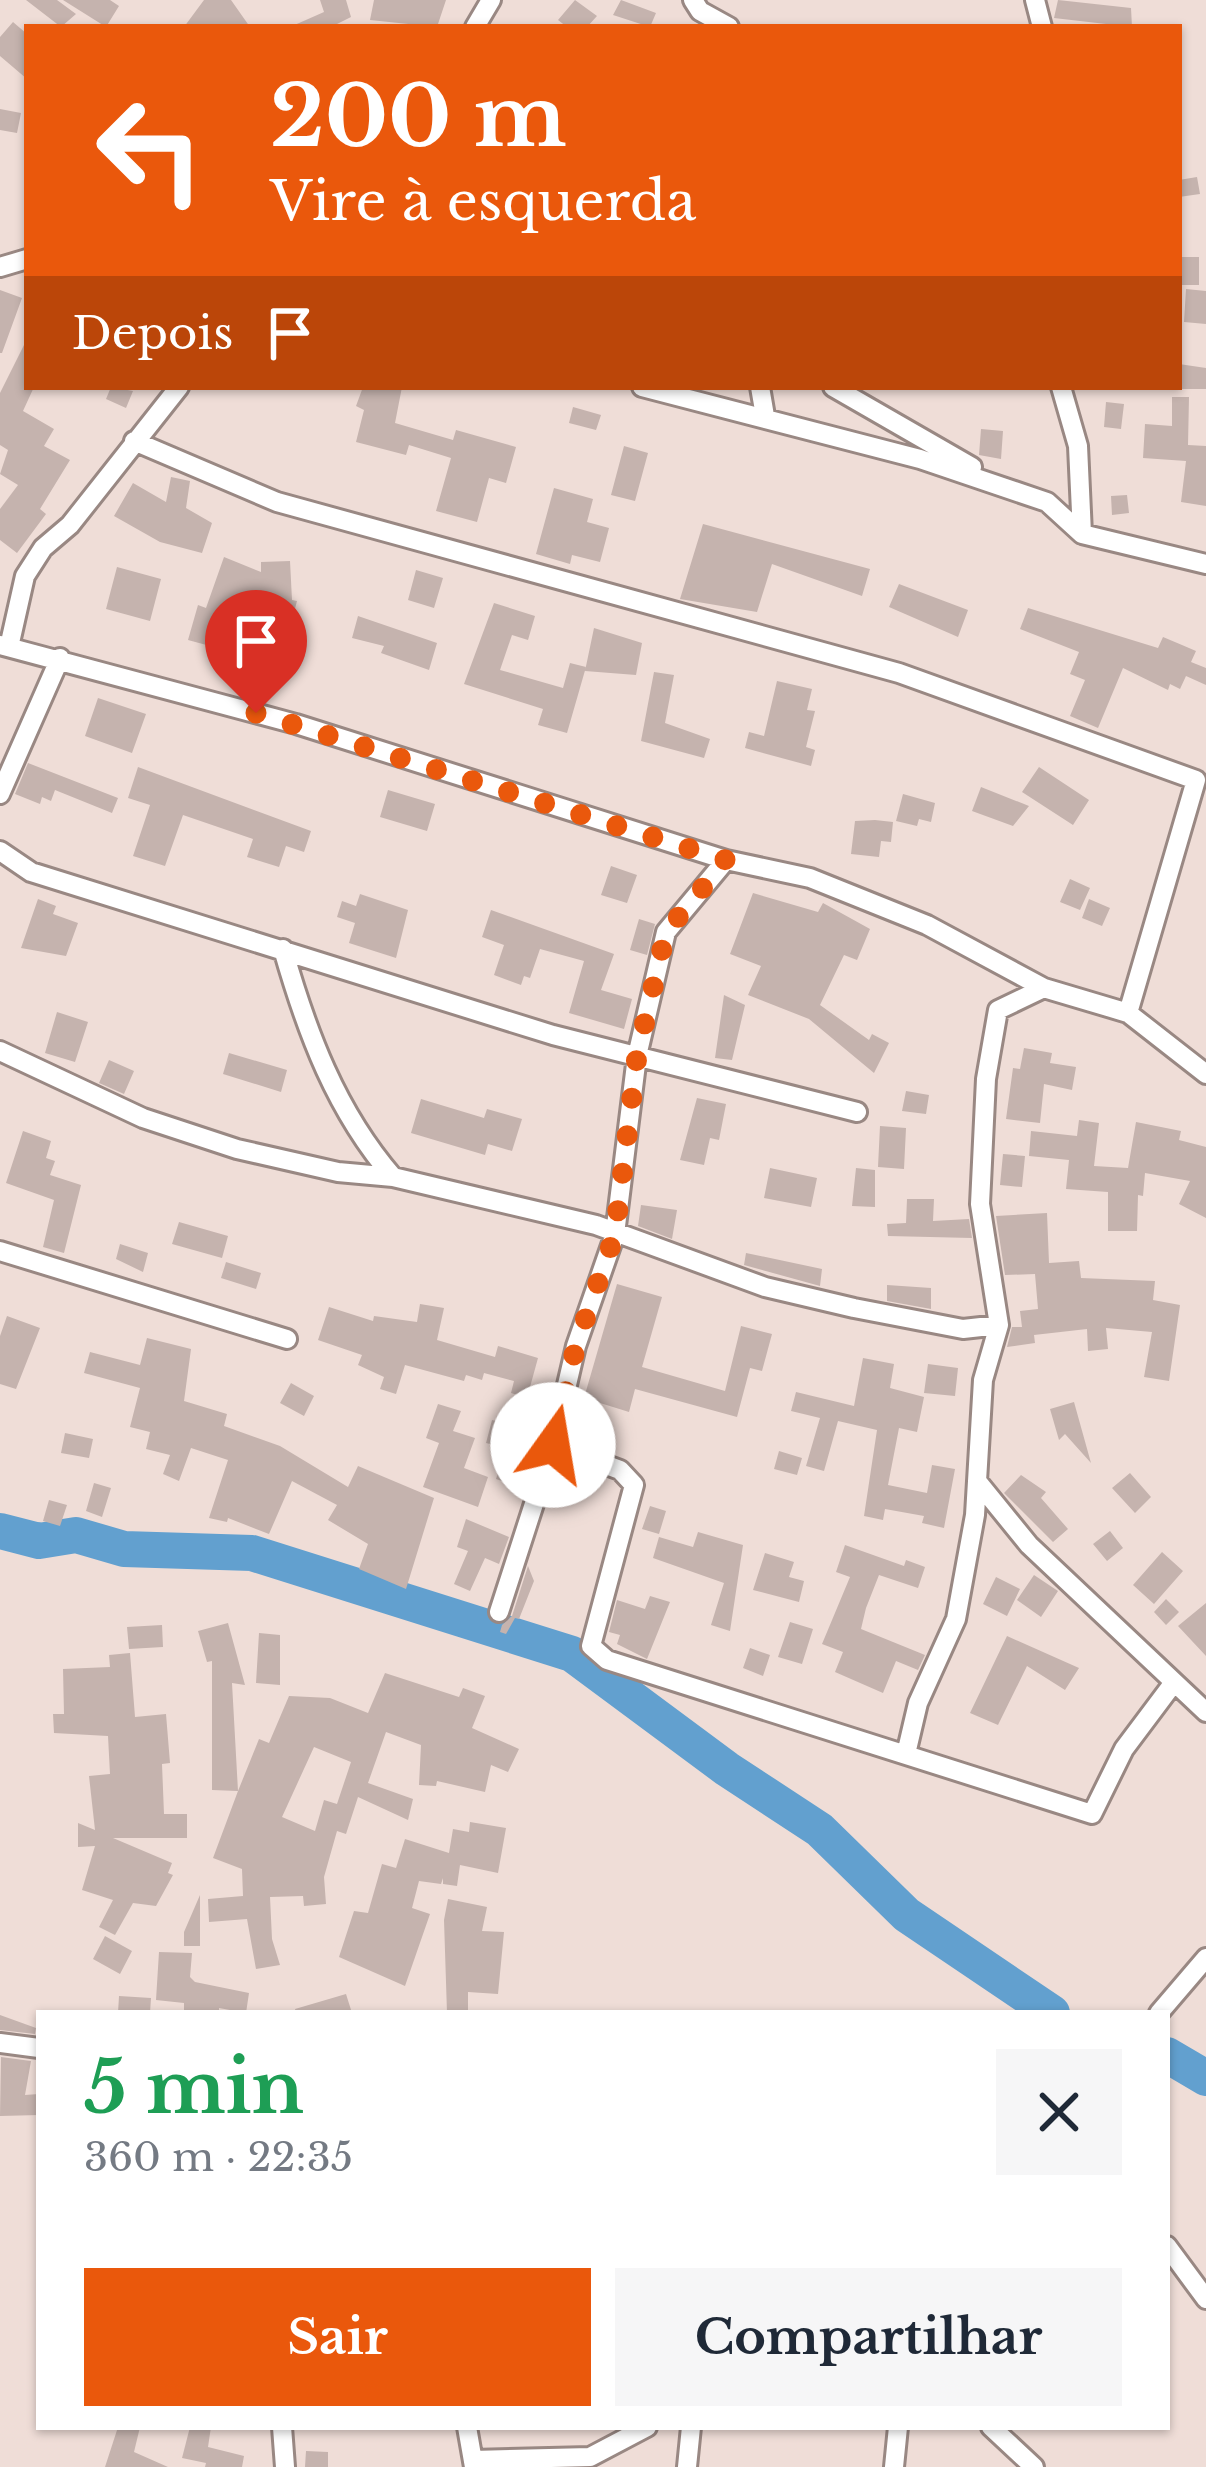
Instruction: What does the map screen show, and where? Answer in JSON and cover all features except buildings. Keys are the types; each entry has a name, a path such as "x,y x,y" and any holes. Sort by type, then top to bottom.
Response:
{"street":[{"path":"693,0 700,11 724,24"},
{"path":"176,390 25,576 5,646 296,724 726,860 810,878 927,925 1044,988 1128,1013 1206,1074"},
{"path":"656,390 765,416 1047,502"},
{"path":"761,390 765,416"},
{"path":"838,390 934,449 1047,502 1082,534 1206,565"},
{"path":"1061,390 1078,446 1082,534"},
{"path":"134,441 277,502 899,673 1201,778 1128,1013"},
{"path":"0,794 59,658"},
{"path":"0,851 31,872 283,950 637,1056 857,1112"},
{"path":"499,1612 553,1445 576,1346 615,1234 637,1056 666,932 726,860"},
{"path":"283,950 306,1028 340,1103 393,1177"},
{"path":"906,1754 918,1703 956,1619 977,1480 983,1380 999,1325 980,1204 986,1079 998,1010 1044,988"},
{"path":"0,1051 143,1118 237,1149 338,1172 393,1177 615,1234 765,1286 854,1308 963,1329 999,1325"},
{"path":"0,1251 287,1340"},
{"path":"553,1445 620,1470 634,1485 599,1608 593,1652 878,1750 906,1754 1091,1814 1124,1749 1172,1685"},
{"path":"977,1480 1028,1544 1172,1685 1206,1712"},
{"path":"1162,2010 1206,1958"},
{"path":"0,2043 36,2048"},
{"path":"1170,2250 1206,2300"},
{"path":"282,2430 285,2467"},
{"path":"468,2430 474,2463 590,2457 640,2430"},
{"path":"687,2467 691,2430"},
{"path":"894,2467 898,2430"},
{"path":"994,2430 1034,2467"}],"waterway":[{"path":"0,1531 39,1541 76,1535 124,1549 252,1553 572,1654 727,1769 820,1830 907,1915 1048,2010"},
{"path":"1170,2057 1206,2078"}],"route":[{"path":"256,713 726,860 666,932 637,1056 615,1234 576,1346 553,1445"}]}
